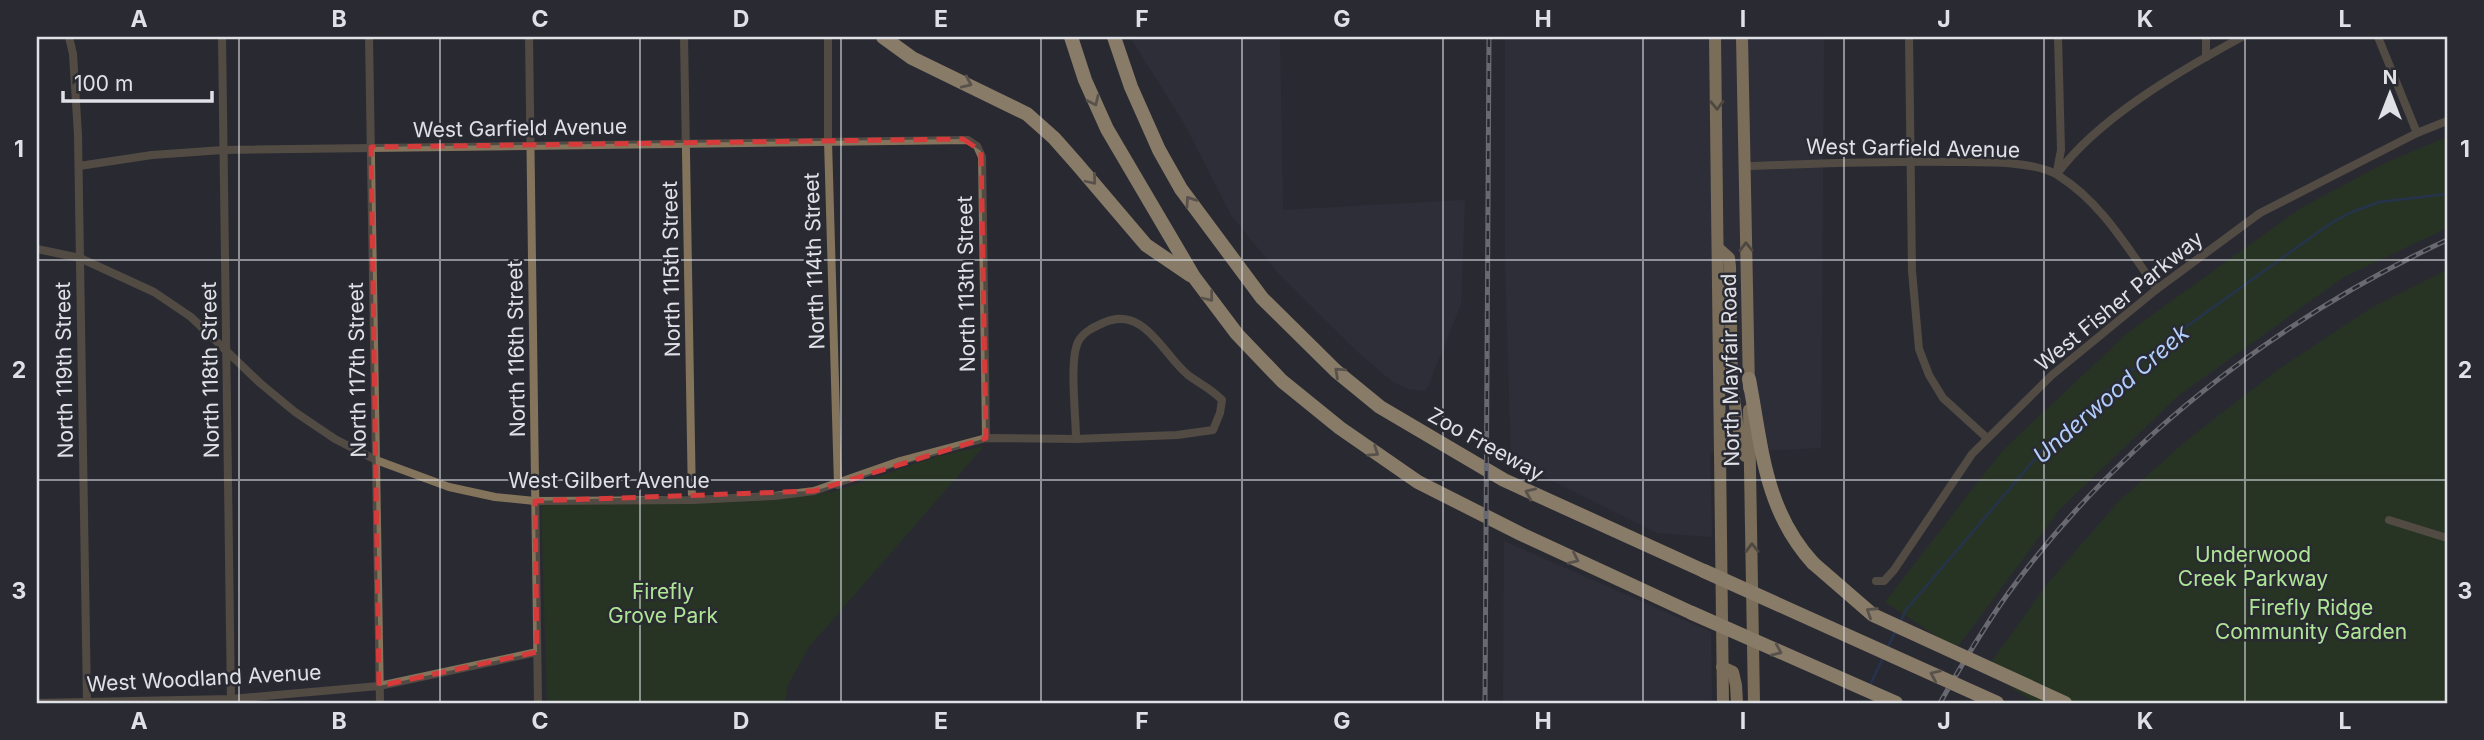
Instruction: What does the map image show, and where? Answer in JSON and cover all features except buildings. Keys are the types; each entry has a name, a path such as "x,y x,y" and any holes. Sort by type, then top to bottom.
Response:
{"highway":[{"path":"883,37 912,58 1027,114 1070,155 1146,245 1194,277"},
{"path":"1071,37 1085,80 1107,129 1194,277 1237,334 1282,381 1340,428 1418,482 1521,534 1895,703"},
{"name":"Zoo Freeway","path":"1114,37 1131,87 1159,149 1181,189 1262,298 1336,371 1380,407 1504,481 1997,703"},
{"path":"1749,379 1768,486 1785,525 1798,547 1813,563 1873,615 2065,703"}],"main road":[{"name":"North Mayfair Road","path":"1715,37 1723,703"},
{"name":"North Mayfair Road","path":"1742,37 1754,703"},
{"path":"1719,249 1729,258 1732,381 1737,422 1751,480"},
{"path":"1722,667 1733,672 1737,703"}],"street":[{"name":"North 119th Street","path":"69,37 74,69 79,166 87,702"},
{"name":"North 118th Street","path":"222,37 231,701"},
{"name":"North 117th Street","path":"369,37 380,703"},
{"name":"North 116th Street","path":"529,37 538,703"},
{"name":"North 115th Street","path":"684,37 692,500"},
{"name":"North 114th Street","path":"828,37 828,141 838,485"},
{"path":"1909,37 1912,271 1919,349 1929,375 1943,398 1987,438"},
{"path":"2057,174 2061,149 2058,37"},
{"path":"2206,37 2206,57"},
{"path":"2057,174 2071,155 2097,130 2206,57 2242,37"},
{"path":"2378,37 2417,133"},
{"name":"West Fisher Parkway","path":"1876,581 1884,581 1894,570 1972,454 1987,438 2052,375 2157,289 2260,213 2417,133 2447,121"},
{"name":"West Garfield Avenue","path":"79,166 152,155 223,150 963,139"},
{"name":"North 113th Street","path":"963,139 977,146 982,157 986,438"},
{"name":"West Garfield Avenue","path":"1745,166 1999,163 2057,174"},
{"path":"2057,174 2086,196 2108,221 2157,289"},
{"name":"West Gilbert Avenue","path":"37,249 80,258 154,292 191,317 260,383 295,412 335,439 376,460 449,487 495,497 535,501 692,500 814,491 838,485 900,461 986,438 1076,439 1178,435 1213,430 1222,401 1211,389 1187,374 1143,325 1129,320 1108,320 1089,329 1079,341 1074,356 1076,439"},
{"path":"2389,520 2447,538"},
{"name":"West Woodland Avenue","path":"37,703 231,701 379,686 537,652"}],"highlighted area":[{"path":"963,139 981,151 986,438 814,491 535,501 537,652 379,686 371,147"}],"shaded area":[{"path":"1130,37 1280,37 1283,210 1465,200 1461,304 1426,391 1408,389 1393,382 1360,354 1278,273 1231,215 1184,123"},
{"path":"1505,37 1824,37 1821,448 1710,453 1712,537 1657,533 1511,460 1505,258"},
{"path":"1504,541 1711,632 1712,703 1503,703"}],"green space":[{"path":"2447,137 2447,228 2344,277 2178,396 2060,509 1956,649 1885,602 2002,451 2131,330 2301,208 2385,163"},
{"name":"Underwood Creek Parkway","path":"2447,270 2447,703 2036,703 1985,671 2048,583 2118,502 2187,440 2279,369 2371,308"},
{"name":"Firefly Grove Park","path":"984,446 809,647 788,685 785,703 547,703 541,505 833,492 935,457"}],"waterway":[{"name":"Underwood Creek","path":"1901,621 1905,611 2041,452 2101,396 2169,339 2331,223 2352,212 2379,202 2447,194"},
{"name":"Underwood Creek","path":"1887,649 1896,630"},
{"name":"Underwood Creek","path":"1869,687 1883,658"}],"railway":[{"path":"1485,703 1489,37"},
{"path":"1940,703 1998,608 2051,539 2098,487 2150,437 2204,390 2322,307 2447,240"}],"park label":[{"name":"Firefly Ridge Community Garden","path":"2311,619"}]}
